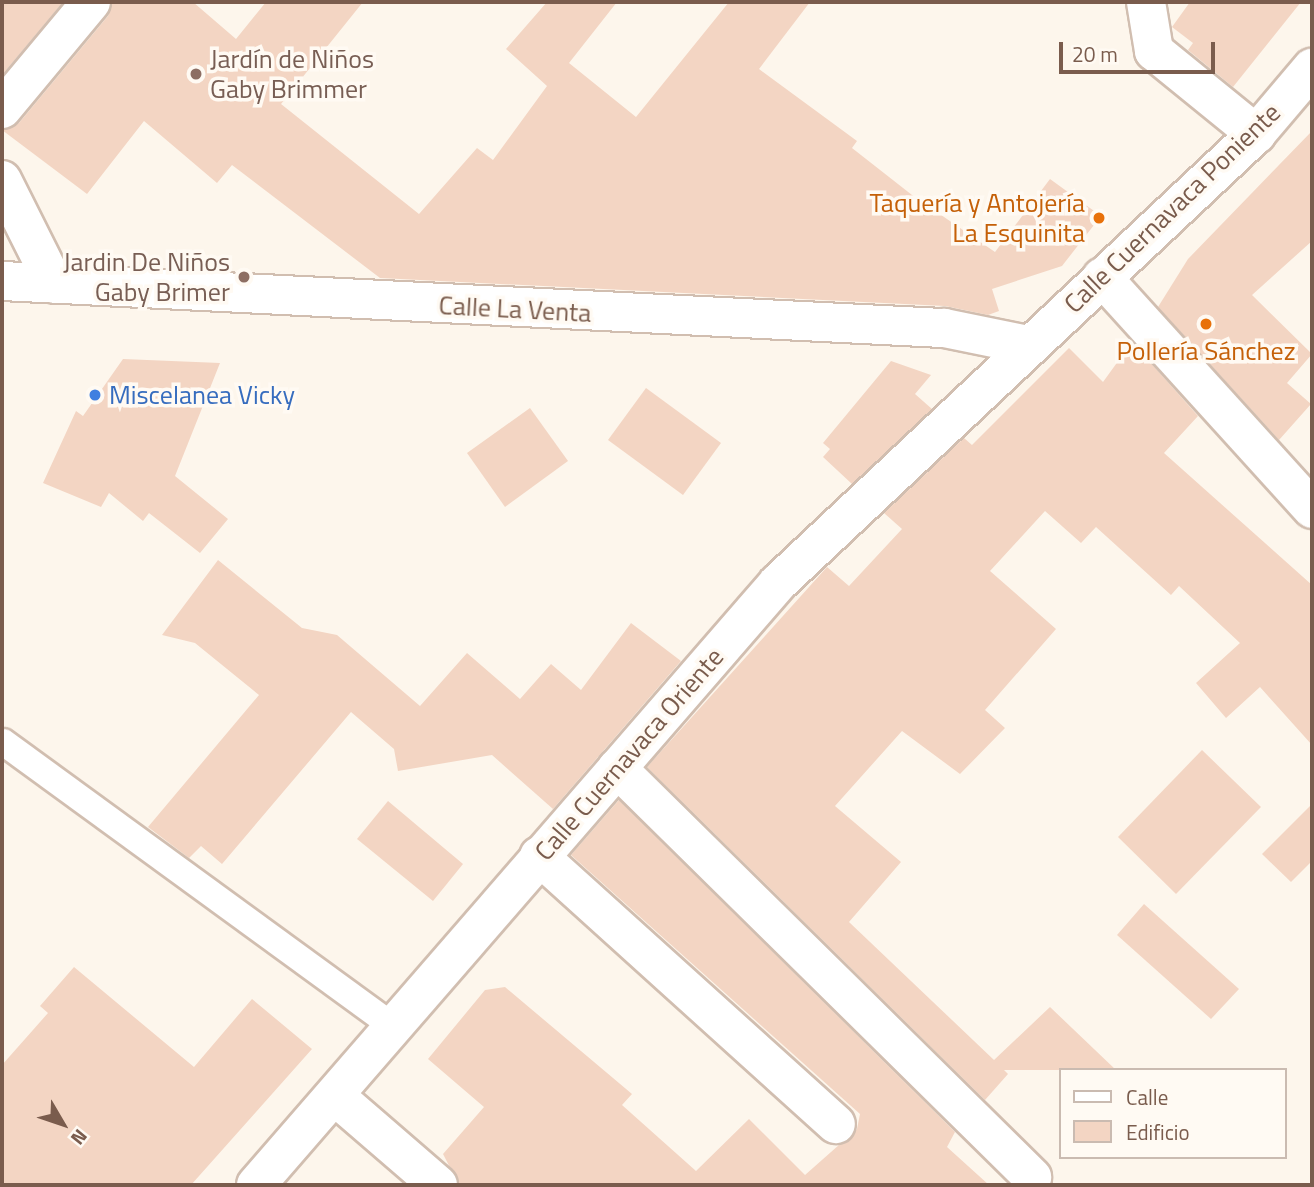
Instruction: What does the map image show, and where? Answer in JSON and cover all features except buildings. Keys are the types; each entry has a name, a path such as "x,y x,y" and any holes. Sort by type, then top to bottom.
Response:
{"street":[{"path":"2,108 91,2"},
{"path":"1146,2 1154,51 1256,134"},
{"name":"Calle Cuernavaca Poniente","path":"1028,345 1256,134 1312,68"},
{"path":"2,180 54,284"},
{"path":"1102,277 1312,509"},
{"name":"Calle La Venta","path":"2,281 944,328 1028,345"},
{"name":"Calle Cuernavaca Oriente","path":"256,1185 778,583 1028,345"},
{"path":"617,768 1032,1177"},
{"path":"539,856 836,1124"},
{"path":"335,1096 438,1185"}],"lane":[{"path":"3,742 394,1027"}],"place":[{"name":"Jardín de Niños Gaby Brimmer","path":"196,74"},
{"name":"Taquería y Antojería La Esquinita","path":"1099,218"},
{"name":"Jardin De Niños Gaby Brimer","path":"244,277"},
{"name":"Pollería Sánchez","path":"1206,324"},
{"name":"Miscelanea Vicky","path":"95,395"}]}
